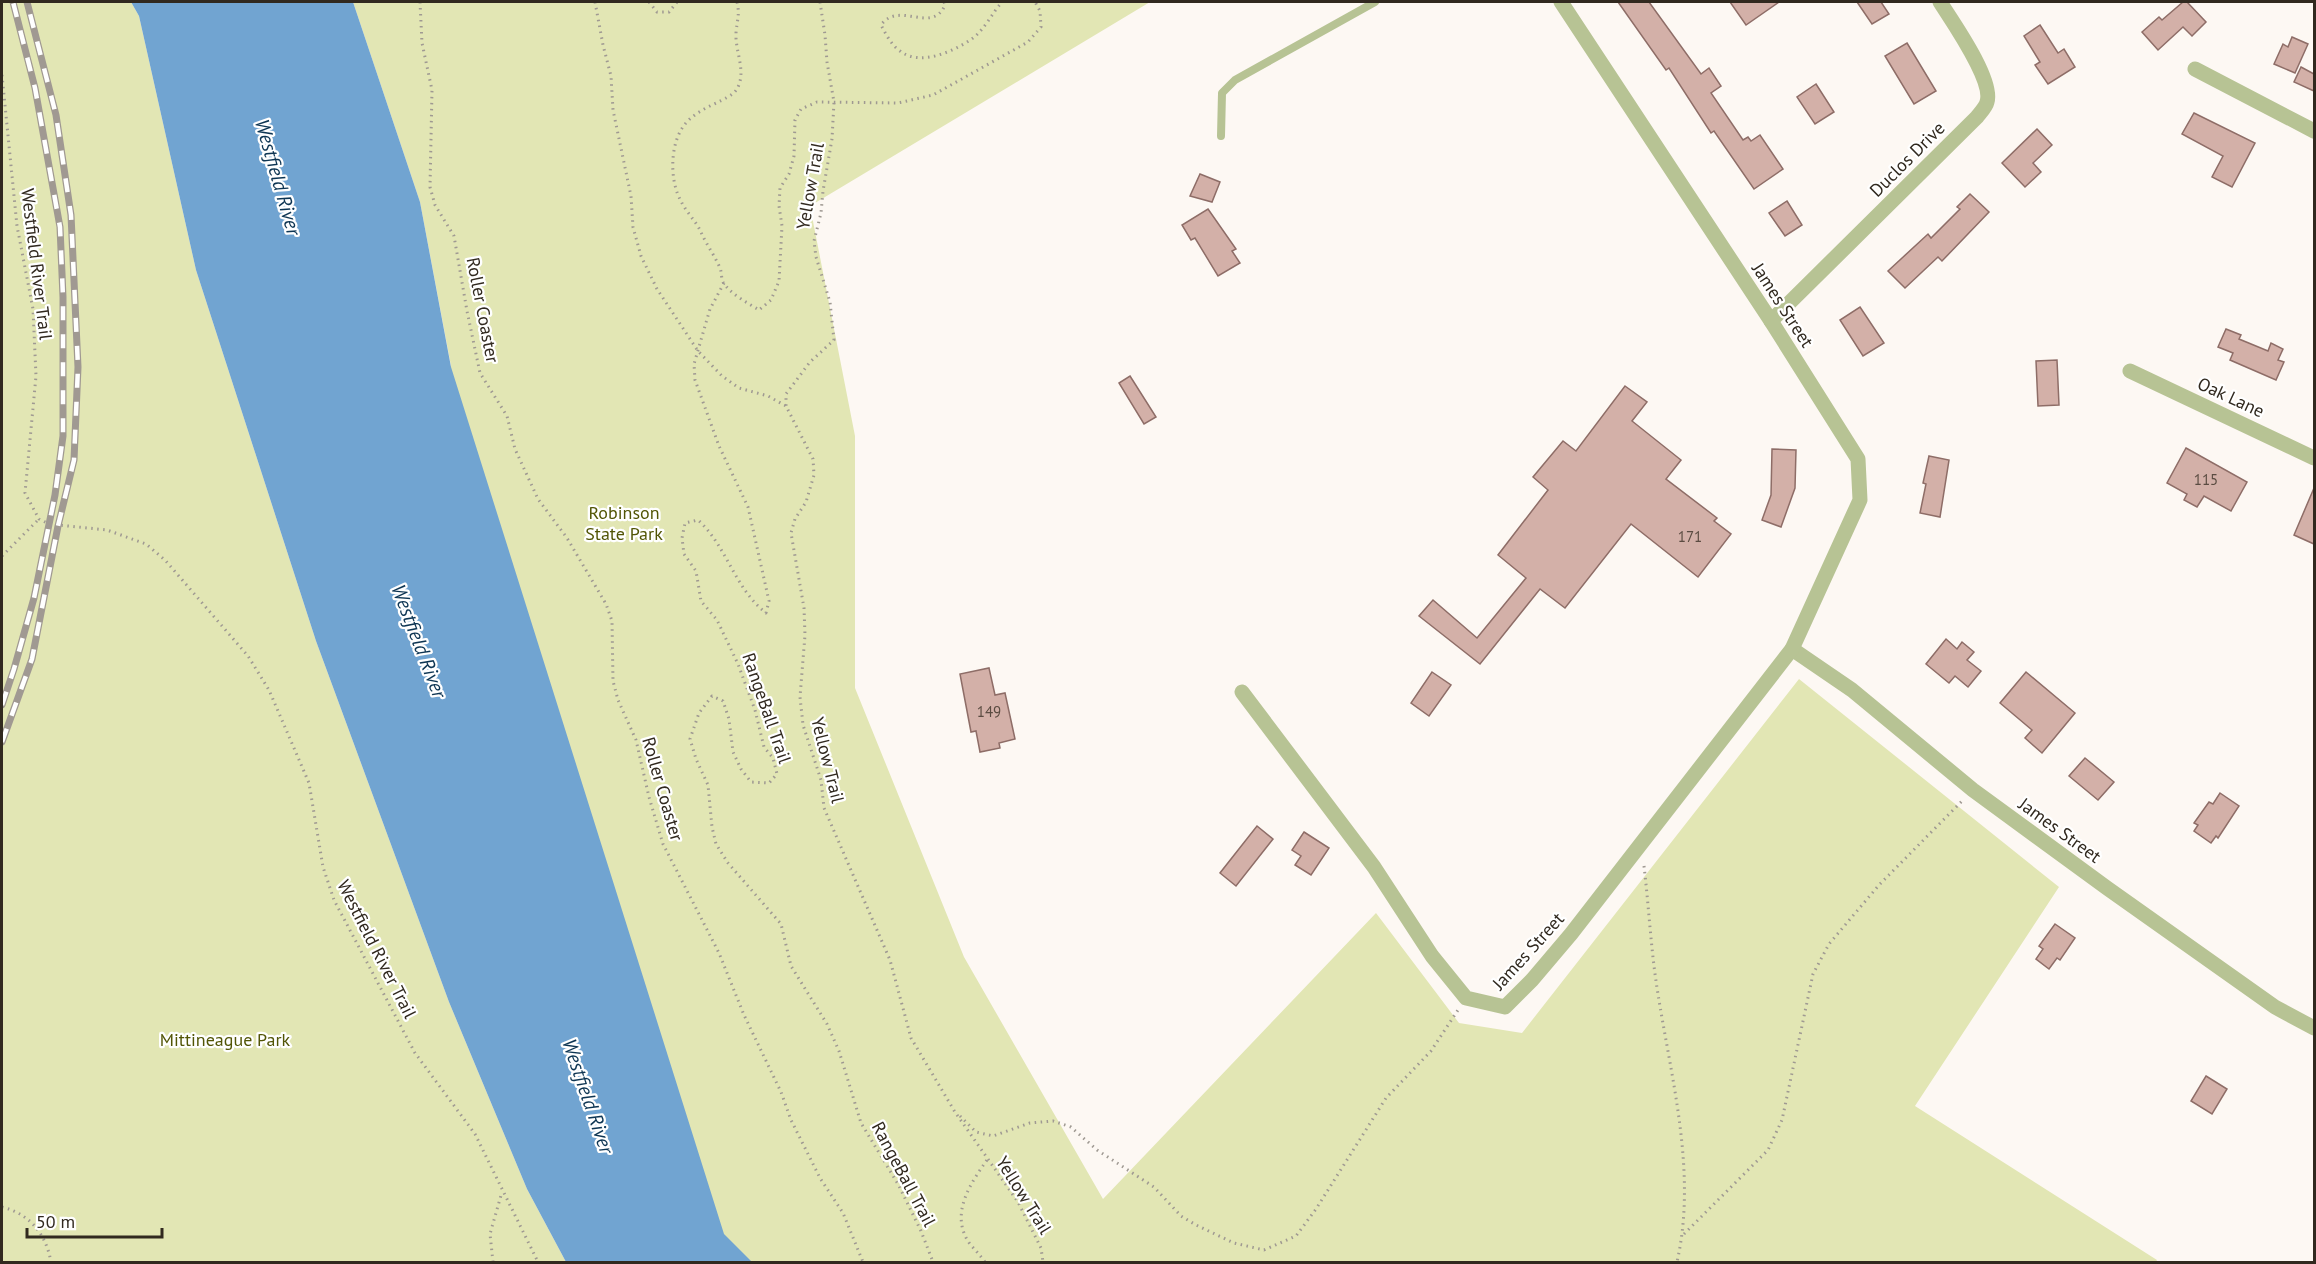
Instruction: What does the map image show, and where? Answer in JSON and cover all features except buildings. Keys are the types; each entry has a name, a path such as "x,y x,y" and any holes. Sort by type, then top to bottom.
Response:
{"street":[{"name":"James Street","path":"1466,998 1505,1006 1532,981 1565,942 1792,649 1860,500 1858,459 1771,321 1561,2"},
{"name":"Duclos Drive","path":"1771,321 1977,117 1987,101 1987,85 1975,58 1940,2"},
{"path":"2194,69 2314,131"},
{"name":"Oak Lane","path":"2130,371 2314,458"},
{"name":"James Street","path":"1792,649 1852,690 1973,790 2228,972 2258,996 2314,1028"},
{"path":"1242,692 1374,867 1432,956 1466,998"}],"lane":[{"path":"1221,136 1222,93 1235,80 1375,2"}],"path":[{"name":"Roller Coaster","path":"420,2 422,43 432,90 430,187 435,205 454,237 480,373 507,416 515,449 538,499 567,538 606,604 612,621 613,681 618,700 636,740 663,844 719,953 744,1015 781,1092 791,1120 820,1178 843,1213 863,1263"},
{"path":"595,2 611,76 613,110 631,196 633,227 641,256 657,290 698,351 722,376 739,388 768,396 786,406"},
{"path":"649,2 657,12 669,12 677,2"},
{"path":"737,2 740,15 737,42 741,70 738,88 732,96 692,116 681,131 677,140 674,180 680,201 698,227 704,242 720,268 724,283 743,300 759,310 771,300 779,281 782,226 779,206 780,188 789,174 794,156 795,120 801,109 818,102 898,103 933,95 1028,42 1041,27 1040,11 1035,2"},
{"path":"820,2 826,62 834,102"},
{"path":"944,2 943,11 936,16 922,18 898,13 886,17 881,25 887,37 900,52 917,58 935,56 975,37 1002,2"},
{"name":"Westfield River Trail","path":"2,75 17,226 33,309 36,376 25,493 39,519 58,526 107,530 146,544 165,560 248,656 269,690 309,783 323,867 334,900 415,1053 475,1134 538,1263"},
{"name":"Yellow Trail","path":"834,102 832,139 822,191 821,213 814,241 816,257 830,302 834,340 810,362 786,394 786,406 813,459 814,475 806,502 795,519 791,533 804,608 805,635 800,697 803,725 821,780 824,808 890,960 910,1038 955,1112 1018,1203 1041,1248 1043,1263"},
{"name":"RangeBall Trail","path":"724,283 710,309 694,364 695,380 719,446 748,507 769,602 766,613 754,604 743,589 709,530 698,520 685,523 682,538 684,554 696,571 701,601 717,620 738,664 751,699 764,747 773,758 777,774 769,783 751,782 741,769 733,752 729,719 723,701 712,696 699,713 690,739 708,785 716,844 728,863 781,924 791,966 827,1024 839,1051 861,1123 898,1184 933,1263"},
{"path":"2,556 39,519"},
{"path":"1684,1234 1768,1150 1782,1120 1813,974 1829,944 1879,885 1973,790"},
{"path":"1642,844 1657,990 1684,1162 1684,1234 1677,1263"},
{"path":"955,1112 976,1132 993,1136 1030,1123 1053,1121 1071,1127 1097,1150 1154,1187 1181,1216 1234,1243 1264,1250 1296,1236 1316,1209 1386,1098 1431,1051 1466,998"},
{"name":"RangeBall Trail","path":"985,1263 969,1243 960,1216 969,1186 987,1160"},
{"path":"494,1263 490,1234 503,1190"},
{"path":"2,1206 25,1215 42,1234 51,1263"}],"green space":[{"name":"Mittineague Park","path":"2,2 131,2 139,16 196,270 316,641 449,1002 527,1189 566,1262 2,1262"},
{"name":"Robinson State Park","path":"353,2 1150,2 810,206 855,436 855,688 964,957 1103,1199 1376,913 1459,1023 1522,1033 1799,679 2059,887 1915,1106 2157,1260 2156,1262 653,1262 394,349 451,366 420,202"}],"water":[{"name":"Westfield River","path":"131,2 353,2 420,202 451,367 724,1234 752,1262 566,1262 527,1189 449,1002 316,641 196,270 139,16"}],"railway":[{"path":"2,705 34,598 55,495 63,436 63,297 60,227 35,88 13,2"},
{"path":"2,742 32,659 58,526 74,460 78,367 71,215 56,115 27,2"}]}
